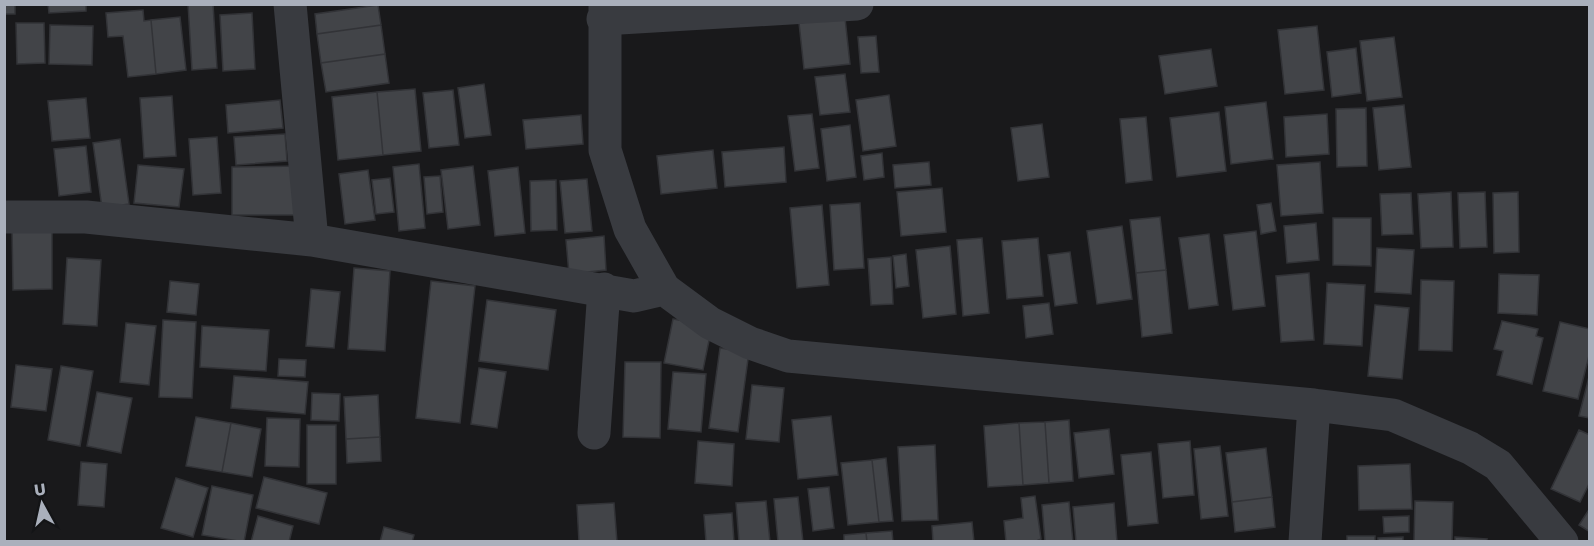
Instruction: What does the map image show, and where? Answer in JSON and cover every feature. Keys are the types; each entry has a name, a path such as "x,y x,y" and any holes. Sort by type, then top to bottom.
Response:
{"street":[{"path":"290,4 312,240"},
{"path":"857,4 618,14 605,150 630,229 664,289 710,323 750,343 788,356 1314,405 1393,415 1470,448 1498,465 1562,542"},
{"path":"4,217 86,217 312,240 634,296 664,289"},
{"path":"594,433 604,289"},
{"path":"1305,542 1314,405"}],"building":[{"path":"4,4 15,4 15,14 4,14"},
{"path":"48,4 86,4 86,11 49,13"},
{"path":"188,4 213,4 217,68 192,70"},
{"path":"378,5 381,25 317,34 315,14"},
{"path":"143,10 144,21 151,20 156,74 128,77 123,36 108,37 106,13"},
{"path":"252,13 255,69 223,71 220,15"},
{"path":"180,17 186,70 156,74 151,20"},
{"path":"845,18 850,64 804,69 799,23"},
{"path":"16,23 44,23 45,63 17,64"},
{"path":"50,25 93,26 92,65 49,64"},
{"path":"381,25 385,54 321,63 317,34"},
{"path":"1317,26 1324,90 1285,94 1278,30"},
{"path":"876,36 879,72 861,73 858,37"},
{"path":"1394,37 1402,97 1367,101 1360,41"},
{"path":"1356,48 1361,93 1332,97 1327,52"},
{"path":"1211,49 1217,86 1165,94 1159,56"},
{"path":"385,54 389,83 326,92 321,63"},
{"path":"845,74 850,112 820,115 815,77"},
{"path":"484,84 491,135 465,138 458,88"},
{"path":"415,89 421,151 383,155 377,92"},
{"path":"453,90 459,145 429,148 423,93"},
{"path":"377,92 383,155 338,160 332,97"},
{"path":"889,95 896,146 863,151 856,100"},
{"path":"172,96 176,156 144,158 140,98"},
{"path":"86,98 90,138 52,141 48,101"},
{"path":"280,100 283,128 228,133 226,105"},
{"path":"1266,102 1273,159 1231,164 1225,107"},
{"path":"1404,105 1411,167 1379,170 1373,108"},
{"path":"1366,108 1367,166 1337,167 1336,109"},
{"path":"1219,112 1226,171 1177,177 1170,118"},
{"path":"812,114 819,168 795,171 788,116"},
{"path":"1327,114 1329,154 1286,157 1284,117"},
{"path":"581,115 583,144 526,149 523,120"},
{"path":"1146,117 1152,180 1126,183 1120,119"},
{"path":"1042,124 1049,177 1018,181 1011,128"},
{"path":"850,125 856,177 827,181 821,129"},
{"path":"285,134 287,161 236,165 234,137"},
{"path":"217,137 221,193 193,195 189,139"},
{"path":"120,139 129,204 102,208 93,143"},
{"path":"86,146 91,192 59,196 54,149"},
{"path":"784,147 786,182 725,187 722,152"},
{"path":"713,150 717,188 661,194 657,156"},
{"path":"882,153 884,177 864,180 861,156"},
{"path":"929,162 931,185 895,188 893,165"},
{"path":"1320,162 1323,213 1281,216 1277,165"},
{"path":"419,164 425,228 399,231 393,167"},
{"path":"138,165 184,169 179,207 134,203"},
{"path":"298,166 299,215 232,215 232,167"},
{"path":"473,166 480,225 448,229 441,170"},
{"path":"518,167 525,233 495,236 488,171"},
{"path":"368,170 375,220 345,224 339,174"},
{"path":"440,176 443,212 427,214 424,177"},
{"path":"390,178 394,212 376,214 372,180"},
{"path":"587,179 592,231 565,233 560,181"},
{"path":"556,180 557,230 531,231 530,181"},
{"path":"942,188 946,232 901,236 897,192"},
{"path":"1451,192 1453,247 1421,248 1418,194"},
{"path":"1485,192 1487,247 1460,248 1458,193"},
{"path":"1518,192 1519,252 1494,253 1493,193"},
{"path":"1411,193 1413,234 1382,235 1380,194"},
{"path":"860,203 864,268 834,270 830,205"},
{"path":"1271,203 1276,231 1261,234 1257,205"},
{"path":"822,205 829,285 797,288 790,208"},
{"path":"1160,217 1166,270 1136,273 1130,220"},
{"path":"1333,218 1371,218 1371,266 1333,265"},
{"path":"1316,223 1319,260 1287,263 1284,226"},
{"path":"1122,226 1132,299 1097,304 1087,231"},
{"path":"12,228 52,228 52,289 13,290"},
{"path":"1256,231 1265,306 1233,310 1224,235"},
{"path":"1209,234 1218,305 1189,309 1179,238"},
{"path":"604,236 606,270 569,274 566,240"},
{"path":"982,238 989,313 963,316 957,240"},
{"path":"1038,238 1043,296 1007,299 1002,241"},
{"path":"950,246 956,314 923,318 916,250"},
{"path":"1377,248 1414,250 1411,294 1375,292"},
{"path":"1070,252 1077,303 1055,306 1048,255"},
{"path":"906,254 909,286 896,288 893,256"},
{"path":"891,257 893,304 871,305 868,259"},
{"path":"67,258 101,260 97,326 63,324"},
{"path":"354,268 390,271 385,351 348,349"},
{"path":"1166,270 1172,333 1142,337 1136,273"},
{"path":"1309,273 1314,340 1281,342 1276,276"},
{"path":"1499,274 1539,275 1537,315 1498,313"},
{"path":"1421,280 1454,281 1452,351 1419,350"},
{"path":"170,281 199,284 196,315 167,312"},
{"path":"431,281 475,286 460,423 416,418"},
{"path":"1327,283 1365,285 1362,346 1324,344"},
{"path":"311,289 340,292 334,348 306,346"},
{"path":"487,300 556,310 548,370 479,361"},
{"path":"1049,303 1053,334 1026,338 1023,306"},
{"path":"1375,305 1409,308 1402,379 1368,376"},
{"path":"673,319 712,326 703,370 664,363"},
{"path":"163,320 196,322 192,398 159,397"},
{"path":"1502,321 1538,329 1536,336 1543,338 1532,384 1497,375 1503,351 1494,349"},
{"path":"1560,322 1590,329 1590,352 1578,399 1543,391"},
{"path":"126,323 156,326 149,385 120,382"},
{"path":"202,326 269,330 266,371 200,367"},
{"path":"720,348 749,352 738,432 709,428"},
{"path":"279,359 306,360 305,377 278,376"},
{"path":"625,362 661,362 660,438 623,437"},
{"path":"16,365 52,369 46,411 11,407"},
{"path":"61,366 93,371 80,446 48,440"},
{"path":"479,368 506,372 497,428 471,424"},
{"path":"673,372 706,374 701,432 668,429"},
{"path":"1590,373 1590,418 1579,416"},
{"path":"234,376 308,382 305,414 231,408"},
{"path":"752,385 784,388 779,442 746,439"},
{"path":"97,392 132,398 121,453 87,446"},
{"path":"312,393 340,394 339,421 311,420"},
{"path":"378,395 380,437 346,439 344,397"},
{"path":"831,416 838,475 798,479 792,420"},
{"path":"196,417 231,423 222,472 186,466"},
{"path":"267,418 300,419 299,467 265,466"},
{"path":"1069,420 1073,481 1049,483 1045,422"},
{"path":"1045,422 1049,483 1023,485 1019,423"},
{"path":"231,423 261,429 252,477 222,472"},
{"path":"1019,423 1023,485 988,487 984,426"},
{"path":"307,425 336,425 336,484 307,484"},
{"path":"1109,429 1114,474 1079,478 1074,433"},
{"path":"1579,430 1590,435 1590,482 1580,502 1551,489"},
{"path":"380,437 381,461 347,463 346,439"},
{"path":"698,441 734,444 732,486 695,483"},
{"path":"1190,441 1194,495 1163,498 1158,444"},
{"path":"935,445 938,520 902,521 898,447"},
{"path":"1220,446 1228,516 1201,519 1194,449"},
{"path":"1266,448 1272,497 1232,502 1226,453"},
{"path":"1151,452 1158,523 1128,526 1121,455"},
{"path":"886,458 893,521 879,522 872,460"},
{"path":"872,460 879,522 848,525 841,463"},
{"path":"81,462 107,464 104,507 78,505"},
{"path":"1410,464 1412,509 1359,510 1358,466"},
{"path":"264,477 327,493 319,524 256,508"},
{"path":"176,478 208,488 193,537 161,528"},
{"path":"212,486 253,495 244,542 202,535"},
{"path":"829,487 834,528 813,531 808,489"},
{"path":"1035,496 1041,539 1034,542 1006,542 1004,521 1023,518 1021,498"},
{"path":"798,497 803,542 778,542 774,499"},
{"path":"1272,497 1275,527 1235,532 1232,502"},
{"path":"766,501 770,542 739,542 736,503"},
{"path":"1415,501 1453,502 1452,542 1414,541"},
{"path":"1069,502 1073,542 1045,542 1042,505"},
{"path":"614,503 617,542 579,542 577,505"},
{"path":"1114,503 1117,542 1076,542 1073,507"},
{"path":"1590,508 1590,532 1579,525"},
{"path":"732,513 734,542 706,542 704,515"},
{"path":"258,516 293,526 289,542 251,542"},
{"path":"1409,516 1409,532 1384,533 1383,517"},
{"path":"972,522 974,542 933,542 932,526"},
{"path":"384,527 414,535 412,542 380,542"},
{"path":"892,531 893,542 867,542 866,533"},
{"path":"866,533 867,542 844,542 844,535"},
{"path":"1347,536 1375,536 1375,542 1347,542"},
{"path":"1403,537 1403,542 1378,542 1378,538"},
{"path":"1455,537 1487,539 1486,542 1455,542"}]}
